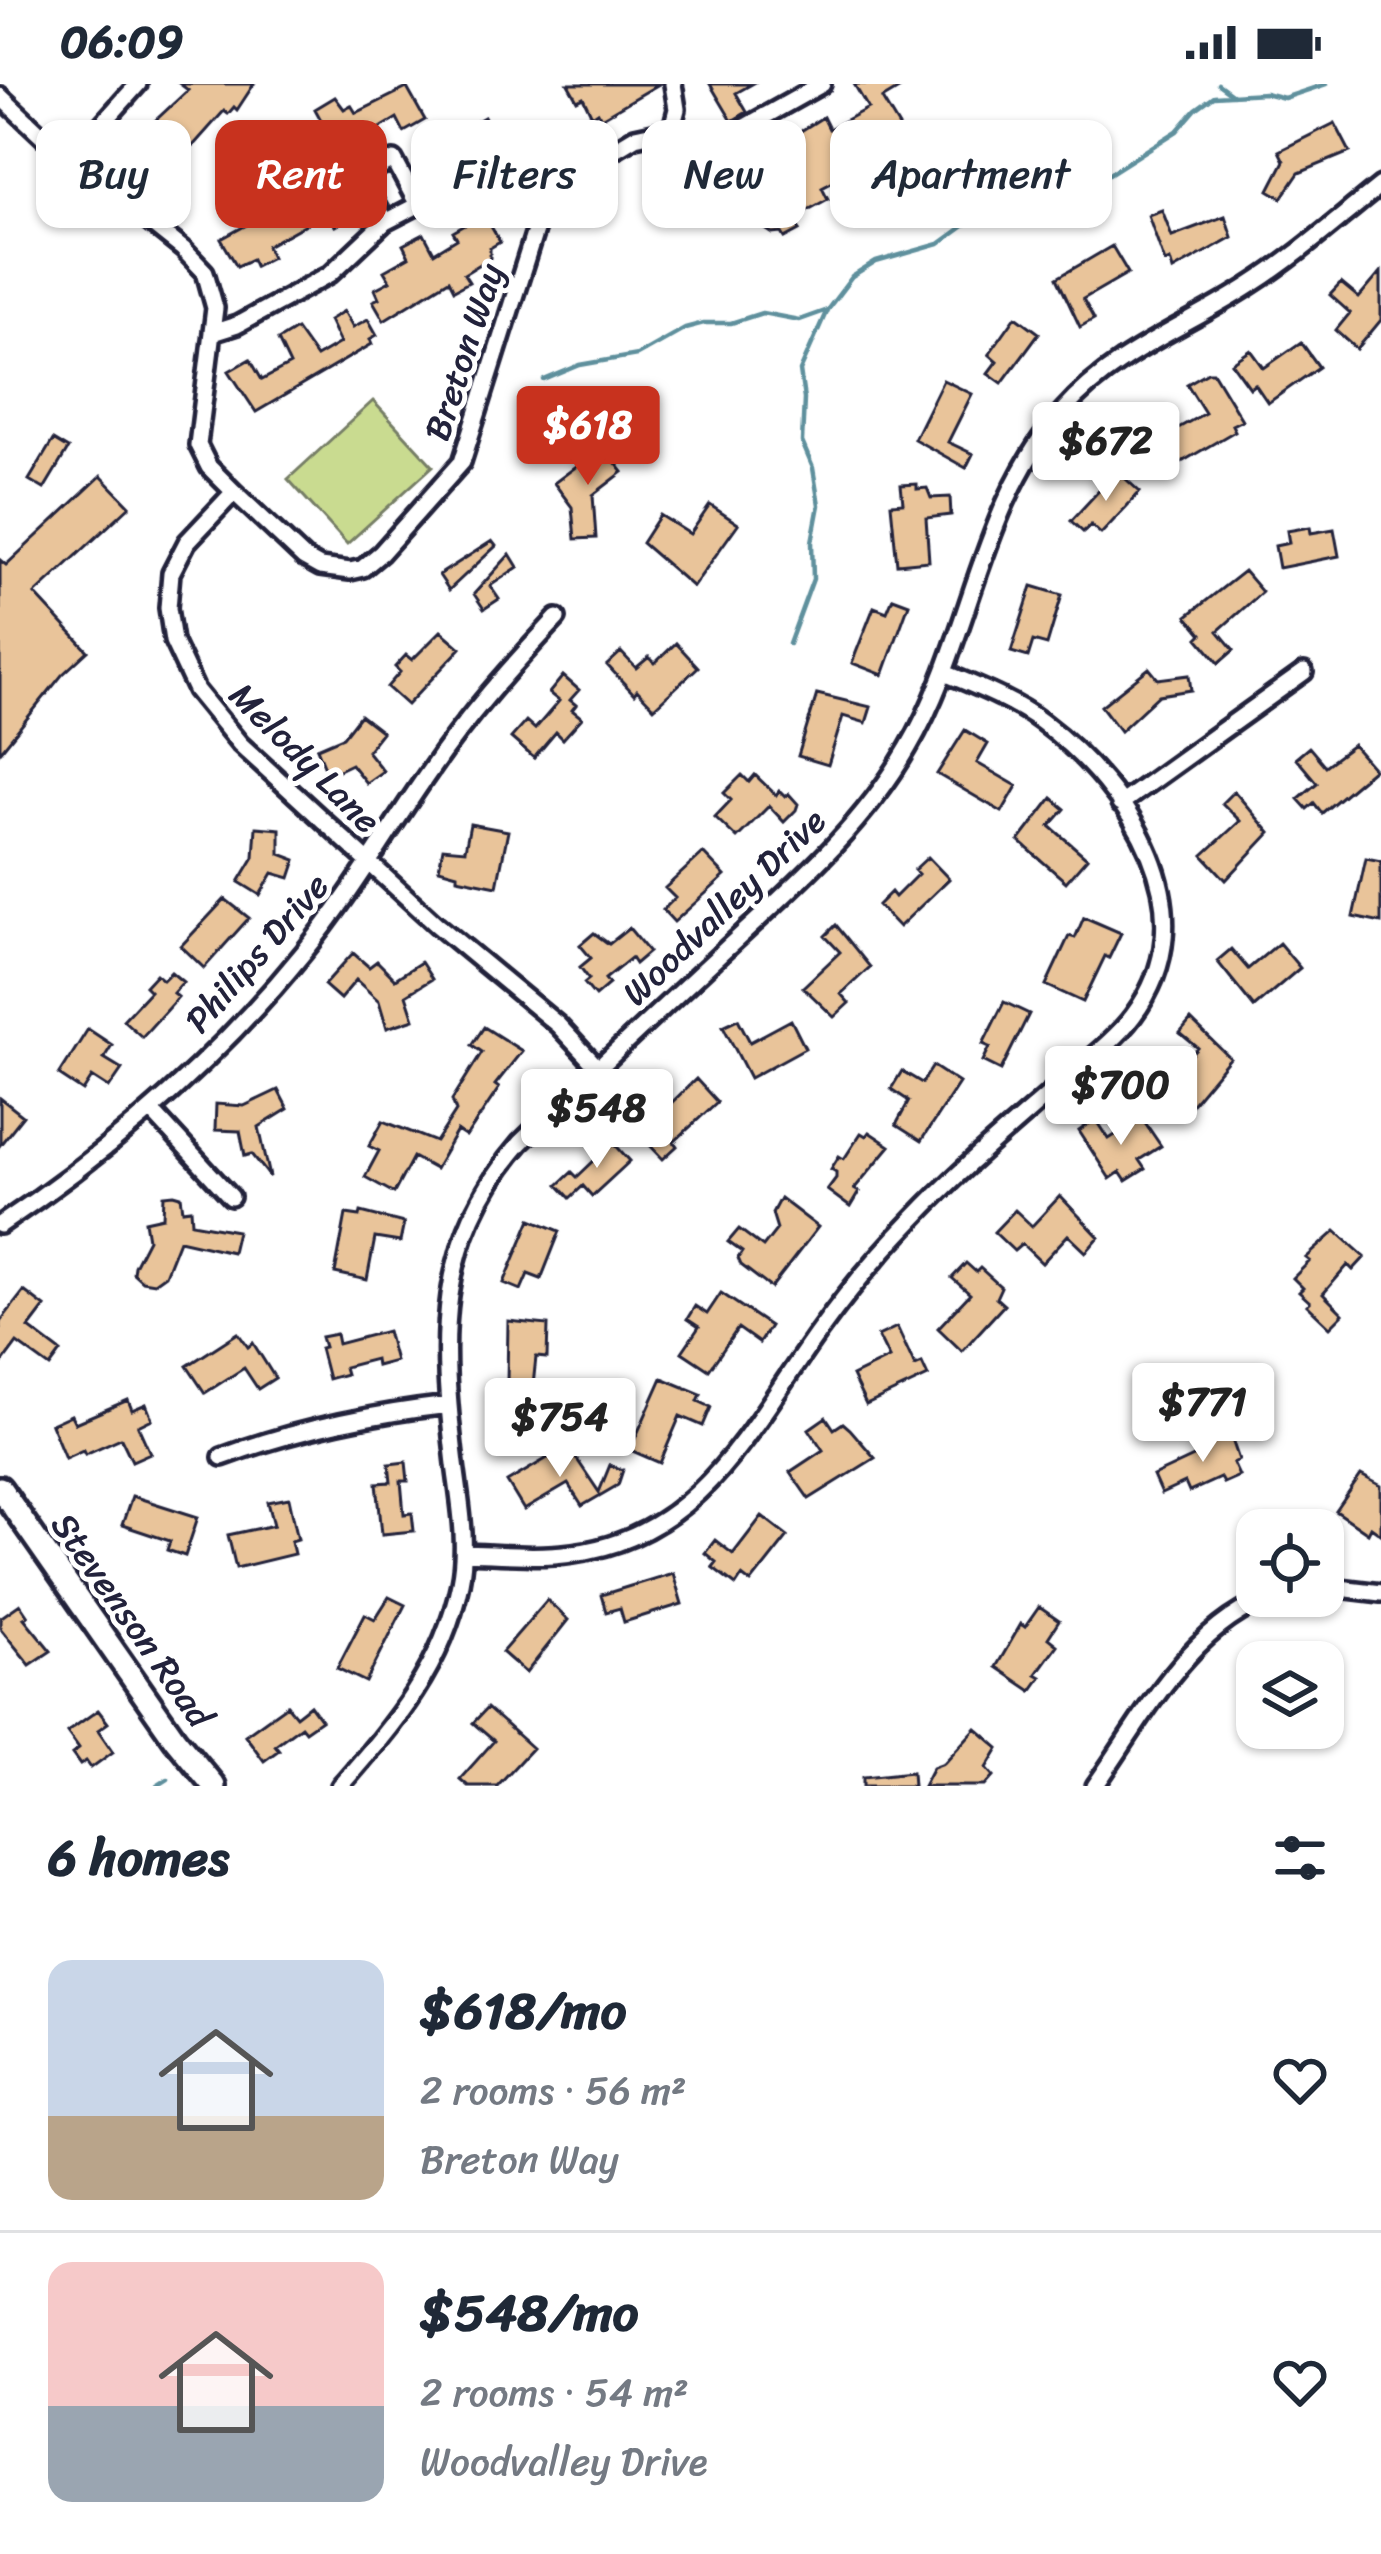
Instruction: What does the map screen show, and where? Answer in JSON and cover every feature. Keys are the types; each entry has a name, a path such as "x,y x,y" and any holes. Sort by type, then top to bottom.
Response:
{"street":[{"path":"106,120 138,84"},
{"path":"674,84 674,120"},
{"name":"Breton Way","path":"758,120 822,84"},
{"path":"0,96 205,272 215,308 198,445 208,467 234,491"},
{"name":"Breton Way","path":"234,491 304,559 335,571 364,568 462,462 540,215 583,166 642,136"},
{"name":"Woodvalley Drive","path":"340,1786 393,1726 425,1680 447,1633 464,1553 448,1405 445,1312 470,1220 501,1164 843,836 907,751 945,673 1012,487 1060,413 1113,364 1251,285 1381,185"},
{"path":"212,333 238,326 330,274 379,228"},
{"name":"Melody Lane","path":"234,491 178,554 168,593 173,640 196,690 217,717 370,864 544,1012 598,1068"},
{"name":"Philips Drive","path":"0,1226 152,1109 277,985 370,864 451,740 557,618"},
{"path":"1120,804 1304,672"},
{"path":"464,1553 575,1553 642,1532 698,1494 740,1449 818,1332 887,1246 948,1183 1132,1019 1159,970 1167,914 1155,864 1120,804 1081,756 1041,721 945,673"},
{"path":"152,1109 231,1197"},
{"path":"222,1457 327,1424 448,1405"},
{"name":"Stevenson Road","path":"0,1488 175,1739 214,1786"},
{"path":"1344,1589 1381,1593"},
{"path":"1095,1786 1196,1645 1236,1616"}],"green space":[{"path":"373,401 433,466 347,544 288,479"}],"building":[{"path":"180,84 254,84 237,110 224,111 191,148 191,120 156,120 188,90"},
{"path":"568,84 659,84 601,118 598,112 592,116 583,97 577,100"},
{"path":"710,84 752,84 736,93 747,112 731,120"},
{"path":"854,84 907,84 882,99 895,120 846,120 868,108"},
{"path":"407,88 425,120 411,120 411,128 404,132 397,118 387,124 387,120 321,120 315,109 335,97 344,109 351,105 356,113"},
{"path":"823,117 829,129 830,183 822,187 828,199 806,211 806,128"},
{"path":"1335,123 1350,152 1299,173 1282,198 1269,190 1284,161 1279,151"},
{"path":"1162,210 1172,236 1225,216 1232,237 1173,270 1170,260 1165,262 1148,215"},
{"path":"241,228 299,228 267,246 272,257 255,266 252,259 237,266 221,239"},
{"path":"492,228 500,242 490,248 490,258 464,274 469,282 454,290 449,280 384,320 373,301 379,298 375,289 390,281 384,271 409,257 403,245 424,234 434,253 457,239 453,232"},
{"path":"764,228 800,230 785,238 782,233"},
{"path":"1112,246 1128,273 1083,299 1094,319 1080,327 1057,278"},
{"path":"1381,272 1381,320 1357,349 1336,330 1350,313 1330,295 1341,283 1359,298"},
{"path":"344,311 353,327 368,319 377,335 370,339 372,344 256,412 229,371 250,359 262,380 290,365 278,340 296,329 316,357 340,343 329,320"},
{"path":"1016,316 1039,333 1002,383 988,373 997,361 989,354"},
{"path":"1301,342 1319,367 1268,403 1232,363 1251,350 1264,368"},
{"path":"1213,372 1242,420 1232,425 1235,431 1180,463 1164,436 1205,413 1187,384"},
{"path":"943,380 972,394 948,442 973,454 966,468 914,439"},
{"path":"53,440 68,449 44,489 29,480"},
{"path":"609,442 618,454 612,458 623,472 593,495 596,538 575,539 572,507 554,483"},
{"path":"1117,471 1140,492 1101,534 1091,525 1083,532 1071,521"},
{"path":"101,476 130,506 35,594 88,651 62,675 0,752 0,560 6,565"},
{"path":"917,484 917,489 927,488 931,498 950,497 951,515 926,518 929,561 897,564 891,504 903,503 901,485"},
{"path":"710,505 738,524 693,587 642,543 660,515 690,534"},
{"path":"1310,527 1311,533 1334,529 1339,556 1279,568 1275,546 1289,543 1287,531"},
{"path":"492,541 496,546 449,590 439,575"},
{"path":"510,554 518,567 490,586 499,599 484,609 474,594"},
{"path":"1244,571 1262,592 1218,631 1234,650 1219,663 1187,616"},
{"path":"1032,586 1062,595 1047,645 1033,641 1028,657 1011,652"},
{"path":"893,598 909,604 883,675 852,663 874,607 887,612"},
{"path":"441,631 461,648 407,705 387,687 400,672 395,667 406,655 412,660"},
{"path":"676,643 698,667 654,708 607,665 621,652 636,668 649,657 655,663"},
{"path":"1149,668 1158,679 1189,675 1191,690 1159,695 1120,731 1101,706"},
{"path":"563,676 579,690 570,700 576,705 572,710 582,718 563,739 556,732 534,758 511,738 526,721 535,729 559,701 549,693"},
{"path":"817,694 871,707 866,723 843,716 828,765 798,756"},
{"path":"360,715 382,732 367,751 383,771 366,783 351,764 328,775 317,748 343,737"},
{"path":"965,730 988,744 977,763 1017,786 1002,812 937,774"},
{"path":"1353,745 1374,769 1322,813 1314,803 1307,809 1298,799 1317,783 1296,758 1309,747 1325,766"},
{"path":"742,775 749,782 755,775 776,795 779,791 785,797 789,794 798,804 796,810 784,822 769,806 737,838 715,817 731,800 724,793"},
{"path":"1234,791 1270,833 1226,880 1203,855 1240,821 1222,803"},
{"path":"1052,798 1065,809 1050,826 1087,858 1066,882 1019,841"},
{"path":"470,824 508,831 497,886 439,869 443,848 465,850"},
{"path":"256,827 280,829 280,854 296,860 290,878 273,873 260,895 239,882 254,857"},
{"path":"703,853 725,876 674,922 663,910 675,898 665,888"},
{"path":"928,857 949,879 899,927 878,905 891,892 895,897"},
{"path":"1366,858 1381,861 1381,923 1353,917"},
{"path":"225,899 249,918 204,968 181,946"},
{"path":"1084,917 1121,933 1083,1002 1046,985 1069,936 1075,938"},
{"path":"836,925 870,967 841,994 849,1003 834,1017 803,987 840,952 825,936"},
{"path":"629,928 649,952 635,964 631,958 605,979 609,984 595,996 584,983 589,979 580,967 591,958 580,945 594,933 609,944"},
{"path":"1279,943 1300,968 1254,1007 1217,961 1231,949 1248,969"},
{"path":"353,953 369,967 377,961 395,979 421,962 432,979 406,995 414,1019 387,1028 379,1001 356,980 340,999 324,985"},
{"path":"171,972 183,982 173,993 178,997 142,1037 123,1020 150,991 145,986 156,974 163,980"},
{"path":"1004,1002 1029,1014 1001,1070 983,1061 990,1047 983,1044"},
{"path":"738,1019 750,1042 791,1020 805,1048 750,1078 723,1026"},
{"path":"1191,1020 1230,1058 1190,1106 1165,1086 1198,1048 1180,1033"},
{"path":"484,1027 522,1051 495,1085 499,1088 466,1137 457,1131 435,1169 413,1157 394,1193 365,1177 379,1151 369,1146 383,1121 436,1142 456,1111 452,1100 482,1052 472,1045"},
{"path":"88,1029 112,1045 104,1058 122,1069 109,1088 92,1077 83,1091 59,1075"},
{"path":"933,1066 959,1083 921,1141 896,1125 909,1101 891,1089 902,1071 922,1083"},
{"path":"696,1079 717,1102 674,1142 677,1146 663,1159 642,1137 648,1131 630,1112 644,1098 660,1114"},
{"path":"278,1090 288,1109 259,1127 270,1177 252,1154 245,1156 240,1131 215,1130 216,1104 244,1106"},
{"path":"0,1098 23,1116 0,1145"},
{"path":"1142,1118 1161,1146 1139,1160 1145,1169 1126,1181 1120,1172 1110,1179 1079,1131 1096,1119 1109,1139"},
{"path":"869,1132 890,1146 854,1189 859,1192 850,1207 827,1190 836,1178 831,1169 861,1133"},
{"path":"609,1138 630,1161 592,1196 583,1186 570,1198 558,1185 572,1172 577,1177 600,1155 596,1150"},
{"path":"164,1195 181,1196 183,1210 191,1209 192,1223 237,1231 232,1252 179,1240 165,1275 154,1283 142,1281 133,1273 148,1239 145,1221 163,1217"},
{"path":"1060,1196 1099,1237 1086,1252 1068,1235 1042,1263 1022,1244 1014,1251 994,1232 1015,1210 1032,1226"},
{"path":"780,1198 818,1227 771,1288 741,1265 742,1252 728,1242 739,1229 763,1247 777,1229 772,1213"},
{"path":"361,1212 404,1223 400,1242 375,1238 367,1280 335,1273 346,1214 360,1216"},
{"path":"531,1219 560,1231 541,1279 528,1274 521,1290 504,1283"},
{"path":"1336,1231 1365,1257 1353,1270 1348,1265 1323,1294 1343,1314 1330,1327 1307,1305 1310,1302 1299,1292 1303,1288 1293,1278 1310,1261 1306,1258"},
{"path":"966,1263 976,1272 980,1268 1001,1287 996,1298 1004,1305 962,1351 938,1328 970,1294 952,1278"},
{"path":"24,1291 45,1307 29,1328 61,1352 50,1367 17,1343 0,1366 0,1322"},
{"path":"721,1293 770,1326 759,1343 738,1328 709,1370 682,1352 699,1327 687,1319 695,1306 707,1314"},
{"path":"508,1321 548,1325 547,1358 536,1357 531,1405 500,1402 501,1384 507,1384"},
{"path":"897,1327 915,1366 922,1363 928,1376 866,1405 852,1376 889,1358 878,1336"},
{"path":"387,1331 395,1361 376,1366 375,1359 344,1367 346,1374 328,1379 321,1337 336,1334 338,1344"},
{"path":"238,1333 248,1347 253,1343 275,1378 258,1389 244,1368 205,1393 187,1366"},
{"path":"662,1378 701,1394 698,1401 711,1407 703,1426 680,1416 660,1463 630,1450"},
{"path":"128,1400 132,1410 146,1404 152,1419 138,1426 150,1453 132,1461 121,1438 65,1458 51,1424 71,1415 75,1423"},
{"path":"826,1417 834,1429 843,1423 875,1458 809,1499 790,1472 823,1450 809,1429"},
{"path":"1228,1428 1239,1476 1223,1483 1220,1478 1189,1492 1185,1483 1161,1494 1153,1476 1202,1453 1197,1442"},
{"path":"568,1446 599,1492 610,1465 623,1470 618,1485 582,1506 568,1484 524,1510 507,1482"},
{"path":"406,1462 408,1481 401,1481 404,1514 412,1513 414,1531 382,1534 377,1483 391,1482 389,1464"},
{"path":"1361,1475 1381,1486 1381,1534 1371,1527 1368,1533 1344,1516 1344,1509 1337,1509"},
{"path":"132,1496 198,1517 185,1556 167,1550 170,1541 122,1525"},
{"path":"289,1498 298,1539 291,1541 294,1554 236,1568 228,1535 274,1525 268,1502"},
{"path":"762,1516 788,1536 751,1583 742,1576 736,1585 712,1567 716,1562 705,1553 715,1540 733,1554"},
{"path":"673,1573 682,1604 624,1622 620,1608 606,1612 601,1595"},
{"path":"389,1597 405,1605 366,1682 337,1668 365,1614 375,1619"},
{"path":"547,1600 568,1620 526,1673 502,1652"},
{"path":"20,1604 28,1616 24,1618 51,1651 30,1665 0,1628 0,1618"},
{"path":"1039,1607 1059,1621 1048,1638 1057,1645 1036,1674 1041,1677 1031,1691 996,1667 1021,1624 1025,1627"},
{"path":"287,1705 296,1716 310,1705 321,1720 305,1731 301,1726 275,1745 279,1750 264,1761 245,1735"},
{"path":"487,1708 532,1748 497,1786 468,1786 460,1779 494,1741 473,1723"},
{"path":"98,1710 108,1723 98,1730 113,1752 91,1768 86,1761 80,1765 72,1754 79,1749 67,1732"},
{"path":"976,1728 999,1748 987,1768 994,1776 985,1786 923,1786 933,1767 944,1763"},
{"path":"912,1772 913,1786 863,1786 863,1777"}],"waterway":[{"path":"1218,84 1233,95"},
{"path":"789,644 813,579 812,542 819,505 813,468 802,442 800,371 827,310 852,277 876,262 939,244 1005,196 1057,179 1109,174 1177,131 1214,96 1265,93 1284,98 1326,84"},
{"path":"544,380 580,365 637,355 685,328 704,323 731,323 762,313 799,320 827,310"},
{"path":"157,1786 168,1779"}]}
